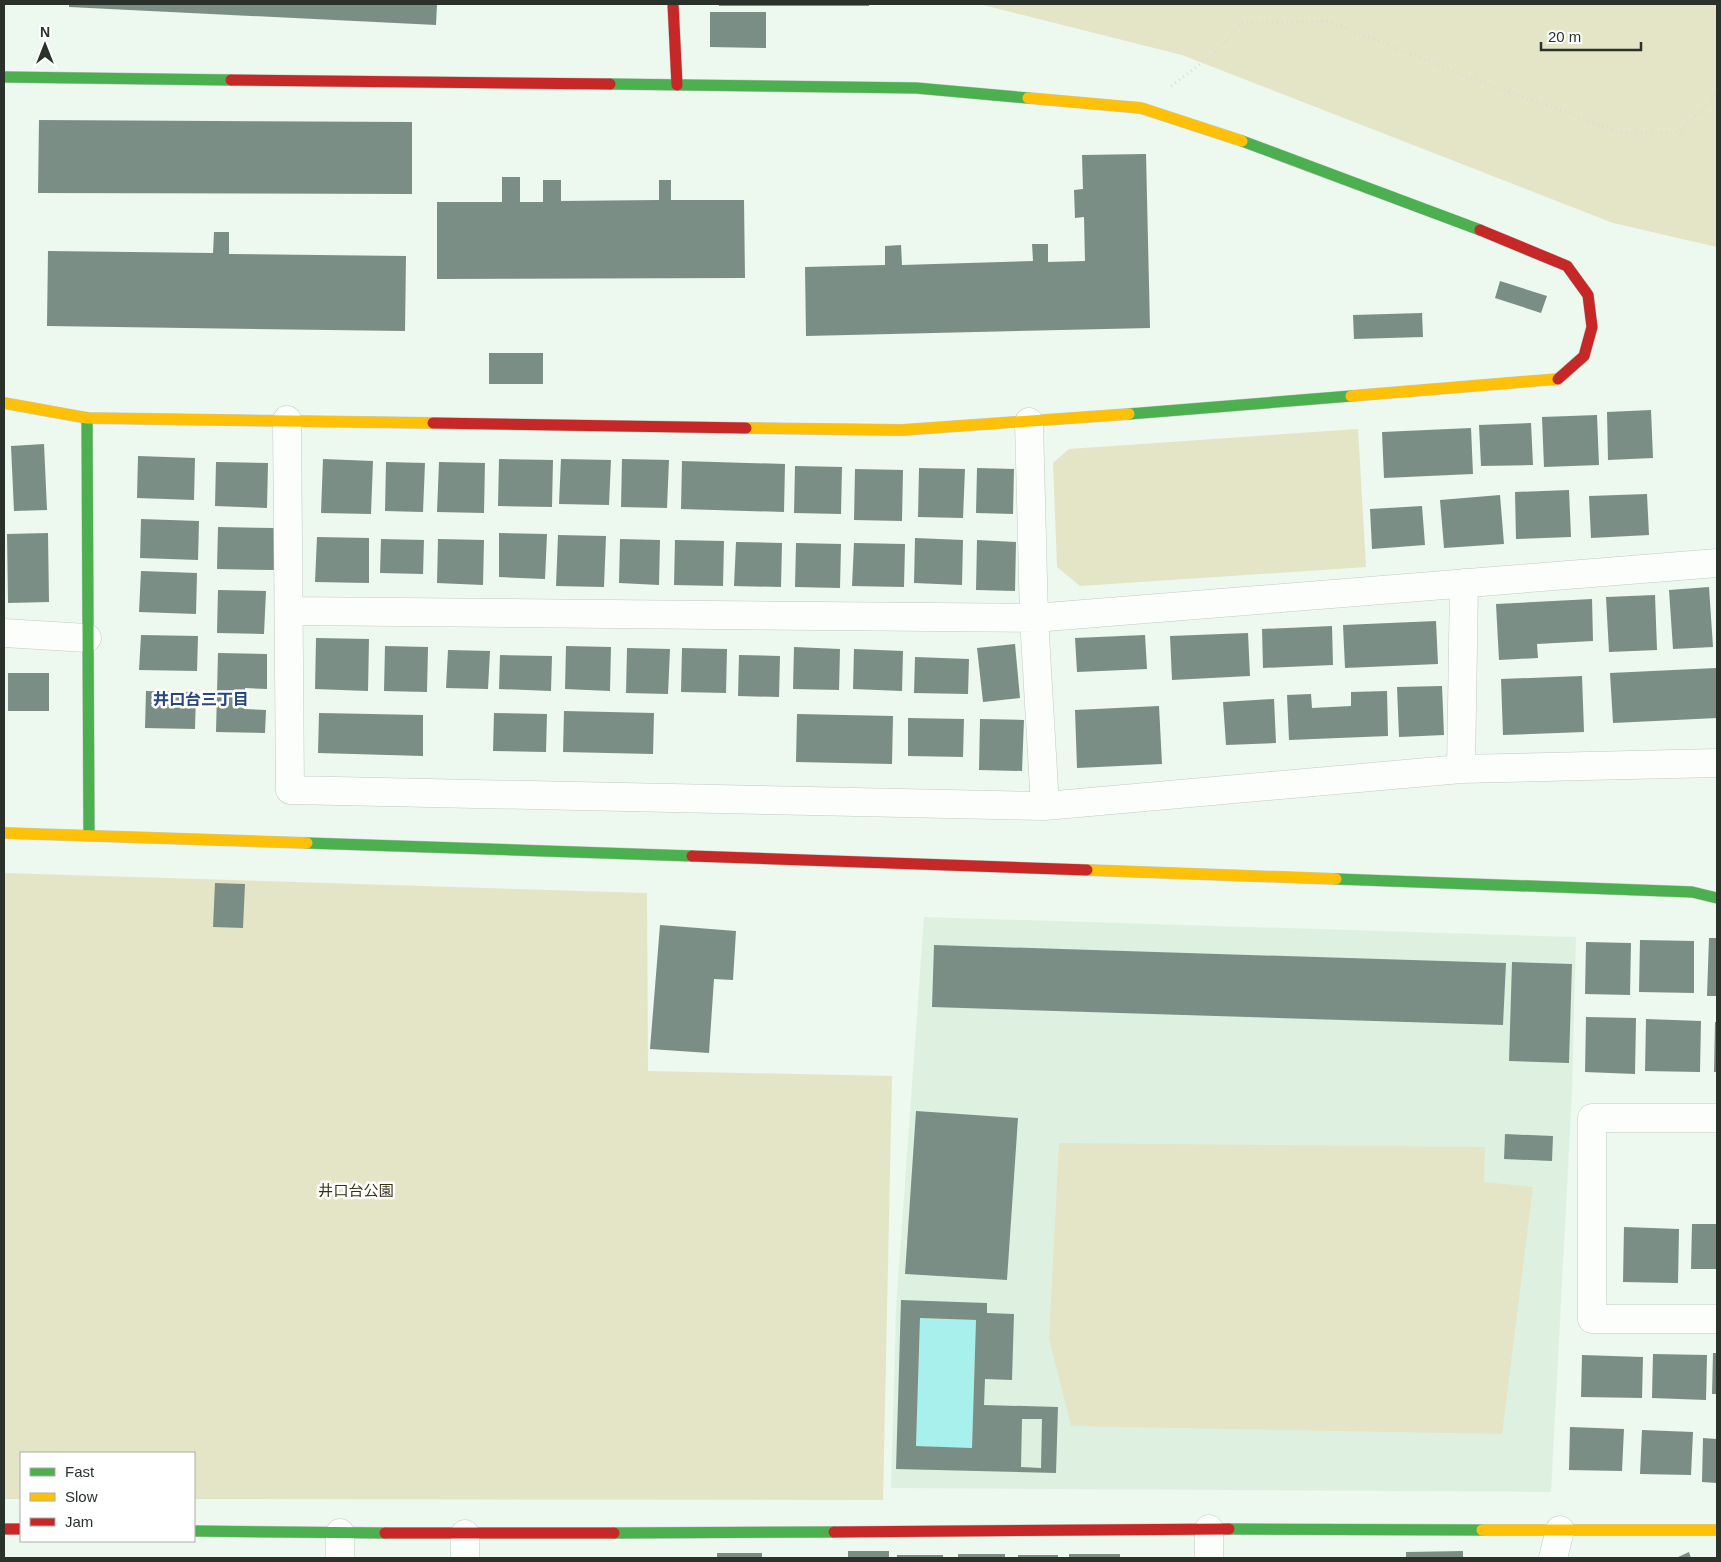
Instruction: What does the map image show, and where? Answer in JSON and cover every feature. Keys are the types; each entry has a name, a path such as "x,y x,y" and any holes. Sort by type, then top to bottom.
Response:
{"street":[{"path":"674,4 677,85"},
{"path":"4,77 916,88 1141,108 1254,145 1494,235 1567,266 1588,295 1592,327 1584,356 1558,379 1029,422 902,430 87,418 4,404"},
{"path":"87,418 89,835"},
{"path":"287,420 290,790 1045,806 1461,770 1717,763"},
{"path":"1029,422 1034,618 1045,806"},
{"path":"289,610 1034,618 1717,563"},
{"path":"1461,770 1464,584"},
{"path":"4,633 87,638"},
{"path":"4,833 1692,892 1717,898"},
{"path":"1717,1118 1592,1118 1592,1319 1717,1319"},
{"path":"4,1529 20,1529"},
{"path":"1209,1529 1209,1558"},
{"path":"195,1531 340,1545 465,1546 1209,1529 1717,1530"},
{"path":"1552,1558 1560,1530"}],"path":[{"path":"1141,108 1211,56 1242,23 1271,22 1328,21 1468,77 1622,133 1676,133 1710,103 1717,90"}],"shaded area":[{"path":"924,917 1576,937 1572,1092 1551,1492 891,1488 896,1308"}],"green space":[{"path":"979,4 1717,4 1717,247 1613,223 1182,55"},
{"path":"1358,429 1366,567 1080,586 1057,567 1053,463 1069,449"},
{"name":"井口台公園","path":"4,873 647,893 648,1071 892,1076 883,1500 195,1499 195,1452 20,1452 20,1499 4,1499"},
{"path":"1059,1143 1485,1147 1484,1182 1533,1187 1502,1434 1071,1426 1049,1339"}],"water":[{"path":"920,1318 976,1320 972,1448 916,1446"}],"building":[{"path":"69,4 437,4 436,25 69,7"},
{"path":"719,4 869,4 869,6 719,6"},
{"path":"710,12 766,12 766,48 710,47"},
{"path":"39,120 412,122 412,194 38,193"},
{"path":"1146,154 1150,328 806,336 805,267 885,265 885,246 901,245 902,265 1033,261 1032,244 1048,244 1048,262 1085,261 1084,217 1075,218 1074,190 1083,189 1082,155"},
{"path":"502,177 520,177 520,202 543,202 543,180 561,180 561,201 659,200 659,180 671,180 671,200 744,200 745,278 437,279 437,202 502,202"},
{"path":"214,232 229,232 229,254 406,256 405,331 47,326 48,251 213,253"},
{"path":"1500,281 1547,296 1541,313 1495,298"},
{"path":"1422,313 1423,337 1354,339 1353,315"},
{"path":"489,353 543,353 543,384 489,384"},
{"path":"1651,410 1653,458 1608,460 1607,412"},
{"path":"1597,415 1599,465 1544,467 1542,417"},
{"path":"1531,423 1533,465 1481,466 1479,425"},
{"path":"1471,428 1473,474 1384,478 1382,432"},
{"path":"44,444 47,510 14,511 11,446"},
{"path":"138,456 195,458 194,500 137,498"},
{"path":"323,459 373,461 371,514 321,513"},
{"path":"499,459 553,460 552,507 498,506"},
{"path":"561,459 611,460 609,505 559,504"},
{"path":"622,459 669,460 667,508 621,507"},
{"path":"682,461 785,464 784,512 681,509"},
{"path":"216,462 268,463 267,508 215,506"},
{"path":"386,462 425,463 423,512 385,511"},
{"path":"439,462 485,463 484,513 437,512"},
{"path":"795,466 842,467 841,514 794,513"},
{"path":"919,468 965,469 963,518 918,517"},
{"path":"977,468 1014,469 1013,514 976,513"},
{"path":"855,469 903,470 902,521 854,520"},
{"path":"1569,490 1571,537 1516,539 1515,492"},
{"path":"1647,494 1649,535 1591,538 1589,496"},
{"path":"1500,495 1504,544 1444,548 1440,500"},
{"path":"1422,506 1425,545 1372,549 1370,509"},
{"path":"141,519 199,521 198,560 140,558"},
{"path":"218,527 275,528 274,570 217,569"},
{"path":"48,533 49,602 8,603 7,534"},
{"path":"499,533 547,534 545,579 499,577"},
{"path":"558,535 606,536 604,587 556,586"},
{"path":"317,537 369,538 369,583 315,582"},
{"path":"915,538 963,540 962,585 914,583"},
{"path":"381,539 424,540 423,574 380,573"},
{"path":"438,539 484,540 483,585 437,583"},
{"path":"620,539 660,540 659,585 619,583"},
{"path":"675,540 724,541 723,586 674,585"},
{"path":"977,540 1016,542 1015,591 976,590"},
{"path":"736,542 782,543 781,587 734,586"},
{"path":"796,543 841,544 840,588 795,587"},
{"path":"854,543 905,544 904,587 852,586"},
{"path":"141,571 197,573 196,614 139,612"},
{"path":"1709,587 1713,647 1673,649 1669,590"},
{"path":"218,590 266,591 264,634 217,633"},
{"path":"1655,595 1657,650 1609,652 1606,597"},
{"path":"1592,599 1593,641 1537,644 1538,658 1499,660 1496,604"},
{"path":"1436,621 1438,664 1345,668 1343,625"},
{"path":"1332,626 1333,665 1263,668 1262,629"},
{"path":"1248,633 1250,676 1172,680 1170,636"},
{"path":"141,635 198,636 197,671 139,670"},
{"path":"1145,635 1147,669 1077,672 1075,638"},
{"path":"316,638 369,639 368,691 315,689"},
{"path":"1015,644 1020,698 983,702 977,648"},
{"path":"385,646 428,647 427,692 384,691"},
{"path":"566,646 611,647 610,691 565,689"},
{"path":"794,647 840,649 839,690 793,689"},
{"path":"627,648 670,649 668,694 626,693"},
{"path":"682,648 727,649 726,693 681,692"},
{"path":"854,649 903,651 902,691 853,689"},
{"path":"448,650 490,651 488,689 446,688"},
{"path":"218,653 267,654 267,689 245,688 244,709 266,710 265,733 216,732"},
{"path":"500,655 552,656 551,691 499,689"},
{"path":"739,655 780,656 779,697 738,696"},
{"path":"915,657 969,659 968,694 914,693"},
{"path":"1716,668 1717,718 1613,723 1610,673"},
{"path":"8,673 49,673 49,711 8,711"},
{"path":"1582,676 1584,732 1503,735 1501,679"},
{"path":"1442,686 1444,735 1399,737 1397,687"},
{"path":"146,691 196,692 195,729 145,728"},
{"path":"1387,691 1388,736 1289,740 1287,695 1311,694 1312,708 1351,706 1351,692"},
{"path":"1274,699 1276,743 1226,745 1223,702"},
{"path":"1159,706 1162,764 1077,768 1075,710"},
{"path":"564,711 654,713 653,754 563,752"},
{"path":"319,713 423,715 423,756 318,753"},
{"path":"494,713 547,714 546,752 493,751"},
{"path":"797,714 893,716 892,764 796,762"},
{"path":"908,718 964,719 963,757 908,756"},
{"path":"980,719 1024,720 1022,771 979,770"},
{"path":"215,883 245,884 243,928 213,927"},
{"path":"660,925 736,931 733,980 714,979 709,1053 650,1049"},
{"path":"1709,938 1717,938 1717,996 1707,996"},
{"path":"1640,940 1694,941 1694,993 1639,992"},
{"path":"1586,942 1631,943 1630,995 1585,994"},
{"path":"934,945 1506,963 1503,1025 932,1007"},
{"path":"1512,962 1572,964 1569,1063 1509,1061"},
{"path":"1586,1017 1636,1018 1635,1074 1585,1072"},
{"path":"1646,1019 1701,1021 1700,1072 1645,1071"},
{"path":"1715,1022 1717,1022 1717,1072 1714,1072"},
{"path":"916,1111 1018,1118 1007,1280 905,1274"},
{"path":"1505,1134 1553,1136 1552,1161 1504,1159"},
{"path":"1692,1224 1717,1224 1717,1269 1691,1269"},
{"path":"1624,1227 1679,1229 1678,1283 1623,1282"},
{"path":"901,1300 987,1303 987,1313 1014,1314 1012,1380 985,1379 984,1405 1058,1407 1056,1473 896,1469","holes":["920,1318 976,1320 972,1448 916,1446","1022,1419 1042,1419 1041,1468 1021,1467"]},
{"path":"1713,1353 1717,1353 1717,1394 1712,1394"},
{"path":"1653,1354 1707,1355 1706,1400 1652,1398"},
{"path":"1582,1355 1643,1357 1642,1398 1581,1397"},
{"path":"1570,1427 1624,1429 1622,1471 1569,1470"},
{"path":"1642,1430 1693,1432 1691,1475 1640,1474"},
{"path":"1703,1438 1717,1439 1717,1483 1702,1482"},
{"path":"848,1551 889,1551 889,1558 848,1558"},
{"path":"1463,1551 1463,1558 1406,1558 1406,1552"},
{"path":"1689,1552 1691,1558 1676,1558"},
{"path":"717,1553 762,1553 762,1558 717,1558"},
{"path":"958,1554 1005,1554 1005,1558 958,1558"},
{"path":"1069,1554 1120,1554 1120,1558 1069,1558"},
{"path":"897,1555 943,1555 943,1558 897,1558"},
{"path":"1018,1555 1058,1555 1058,1558 1018,1558"}],"traffic: fast":[{"path":"4,77 231,80"},
{"path":"610,84 916,88 1028,98"},
{"path":"1242,141 1480,230"},
{"path":"1129,414 1351,396"},
{"path":"87,418 89,835"},
{"path":"307,843 692,856"},
{"path":"1336,879 1692,892 1717,898"},
{"path":"1229,1529 1482,1530"},
{"path":"195,1531 385,1533"},
{"path":"614,1533 834,1532"}],"traffic: slow":[{"path":"1028,98 1141,108 1242,141"},
{"path":"1351,396 1558,379"},
{"path":"4,403 87,418 433,423"},
{"path":"746,428 902,430 1129,414"},
{"path":"4,833 307,843"},
{"path":"1087,870 1336,879"},
{"path":"1482,1530 1717,1530"}],"traffic: jam":[{"path":"673,4 677,85"},
{"path":"231,80 610,84"},
{"path":"1480,230 1567,266 1588,295 1592,327 1584,356 1558,379"},
{"path":"433,423 746,428"},
{"path":"692,856 1087,870"},
{"path":"4,1529 20,1529"},
{"path":"834,1532 1229,1529"},
{"path":"385,1533 614,1533"}],"district":[{"name":"井口台三丁目","path":"201,699"}]}
